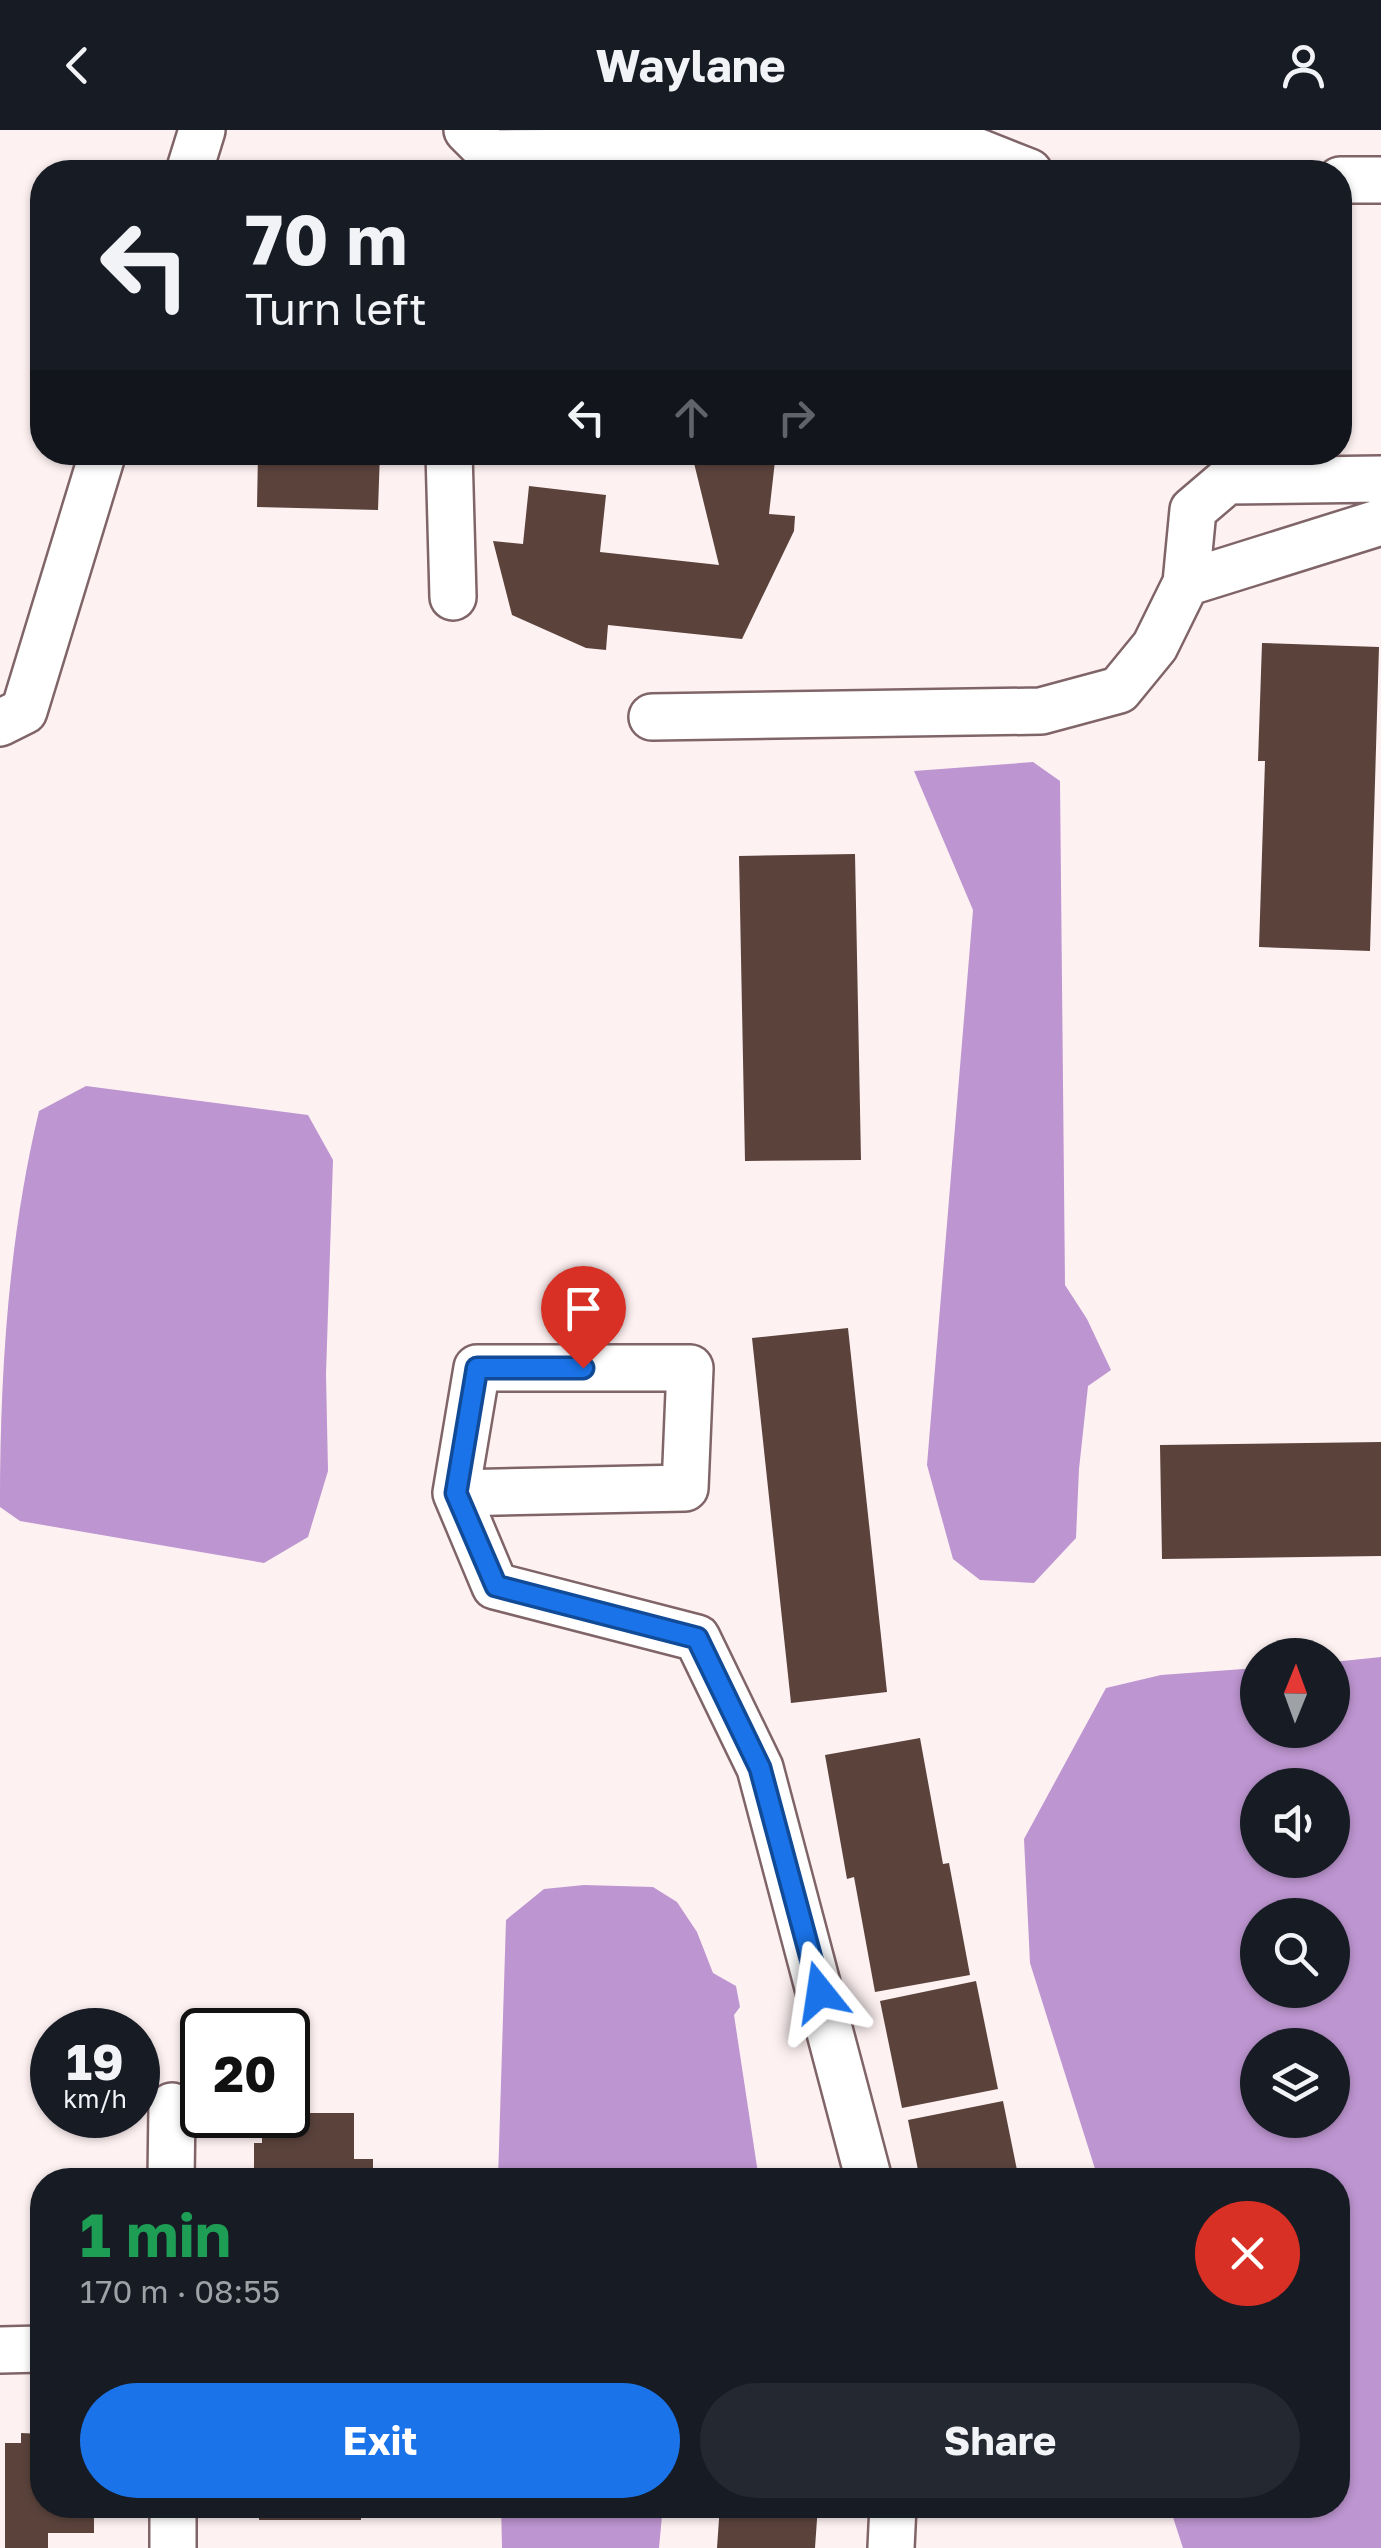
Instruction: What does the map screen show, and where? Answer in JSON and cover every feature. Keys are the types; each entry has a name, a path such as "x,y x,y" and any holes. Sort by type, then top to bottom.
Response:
{"street":[{"path":"193,160 202,130"},
{"path":"477,152 971,140 1007,160"},
{"path":"1352,180 1381,180"},
{"path":"0,723 24,711 99,465"},
{"path":"449,465 453,596"},
{"path":"652,717 1041,710 1118,690 1155,646 1186,583 1194,510 1227,481 1381,480"},
{"path":"1186,583 1381,522"},
{"path":"456,1493 684,1488 690,1368 477,1368 456,1493 496,1586 697,1638 760,1768 867,2168"},
{"path":"172,2106 172,2168"},
{"path":"0,2350 30,2349"},
{"path":"172,2518 173,2548"},
{"path":"892,2548 893,2518"}],"shaded area":[{"path":"1033,762 1060,781 1065,1285 1087,1319 1111,1370 1088,1386 1076,1538 1034,1583 980,1580 953,1559 927,1465 973,910 914,771"},
{"path":"86,1086 308,1115 333,1160 326,1374 328,1471 308,1537 264,1563 20,1521 0,1507 8,1308 28,1160 39,1111"},
{"path":"1381,1657 1381,2548 1183,2548 1173,2518 1350,2518 1350,2168 1095,2168 1030,1963 1024,1839 1106,1688 1161,1675 1240,1669 1240,1748 1350,1748 1350,1660"},
{"path":"584,1885 653,1887 677,1902 697,1932 713,1973 736,1986 740,2007 734,2015 757,2168 498,2168 506,1920 544,1889"},
{"path":"501,2518 662,2518 659,2548 502,2548"}],"building":[{"path":"258,465 380,465 378,510 257,507"},
{"path":"694,465 775,465 769,514 795,516 794,531 742,639 608,625 606,650 586,648 512,615 493,541 523,544 529,486 606,495 600,552 719,565"},
{"path":"1262,643 1379,647 1370,951 1259,947 1265,761 1258,761"},
{"path":"855,854 861,1160 745,1161 739,856"},
{"path":"848,1328 887,1692 791,1703 752,1338"},
{"path":"1381,1442 1381,1556 1162,1559 1160,1445"},
{"path":"920,1738 943,1864 949,1863 970,1975 875,1992 854,1877 847,1879 825,1755"},
{"path":"976,1981 998,2089 902,2108 880,2001"},
{"path":"1003,2101 1017,2168 918,2168 908,2120"},
{"path":"310,2113 354,2113 354,2159 373,2159 373,2168 254,2168 254,2143 262,2143 262,2138 310,2138"},
{"path":"21,2433 30,2433 30,2518 94,2518 94,2533 48,2533 48,2548 5,2548 5,2443 21,2443"},
{"path":"259,2518 361,2518 361,2520"},
{"path":"719,2518 817,2518 815,2548 717,2548"}],"route":[{"path":"583,1368 477,1368 456,1493 496,1586 697,1638 760,1768 820,1992"}]}
